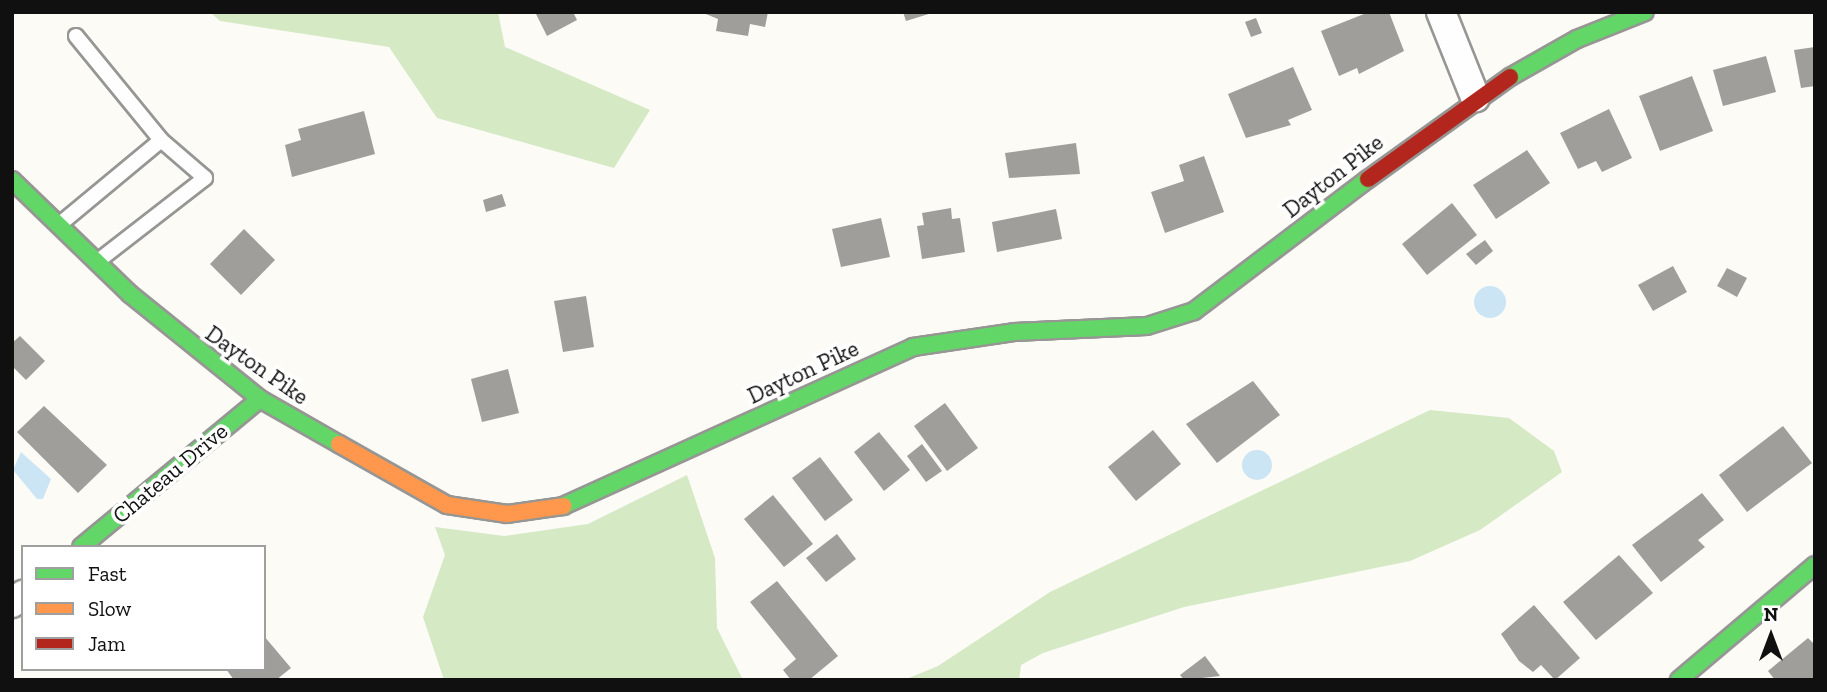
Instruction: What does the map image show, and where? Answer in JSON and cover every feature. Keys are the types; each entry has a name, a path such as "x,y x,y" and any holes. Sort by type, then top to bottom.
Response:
{"street":[{"path":"1441,12 1475,97"},
{"name":"Dayton Pike","path":"12,180 97,262 260,398 447,505 507,514 543,511 580,501 913,347 1000,333 1147,326 1194,311 1475,97 1577,39 1645,12"},
{"name":"Chateau Drive","path":"83,545 260,398"},
{"path":"1679,680 1815,565"}],"lane":[{"path":"76,36 161,139 205,178 97,262"},
{"path":"59,225 161,139"}],"green space":[{"path":"210,12 498,12 505,47 650,110 614,168 437,118 389,47 220,21"},
{"path":"1430,410 1509,418 1554,451 1562,472 1480,530 1410,561 1184,607 1043,653 1021,665 1019,680 904,680 938,666 1050,592"},
{"path":"687,475 715,558 717,628 743,680 444,680 423,617 445,555 435,527 504,536 588,524"}],"water":[{"path":"1490,286 1501,291 1506,302 1501,313 1490,318 1479,313 1474,302 1479,291"},
{"path":"1257,450 1268,454 1272,465 1268,476 1257,480 1246,476 1242,465 1246,454"},
{"path":"21,452 51,479 43,499 37,499 13,470"}],"building":[{"path":"535,12 573,12 577,20 547,36"},
{"path":"701,12 768,12 765,27 750,24 748,36 716,31 718,19"},
{"path":"903,12 932,12 932,13 906,21"},
{"path":"1369,12 1389,12 1404,51 1359,74 1357,68 1339,76 1321,31"},
{"path":"1256,18 1262,33 1251,37 1245,22"},
{"path":"1815,47 1815,86 1801,88 1794,50"},
{"path":"1766,56 1776,92 1723,106 1713,70"},
{"path":"1293,67 1312,110 1288,120 1291,125 1246,138 1228,94"},
{"path":"1692,76 1713,131 1660,151 1639,96"},
{"path":"1609,109 1632,158 1602,172 1596,161 1578,169 1560,133"},
{"path":"364,111 375,154 292,177 285,145 301,140 298,129"},
{"path":"1076,143 1080,174 1009,178 1005,153"},
{"path":"1527,150 1550,183 1496,219 1473,185"},
{"path":"1204,156 1224,212 1165,233 1151,192 1184,181 1179,165"},
{"path":"502,194 506,206 486,212 483,200"},
{"path":"1452,203 1477,235 1427,275 1402,244"},
{"path":"951,208 952,219 960,218 965,252 922,259 917,226 924,225 922,213"},
{"path":"1056,209 1062,239 997,252 992,222"},
{"path":"881,218 890,257 841,267 832,229"},
{"path":"244,229 275,260 241,295 210,264"},
{"path":"1485,240 1493,251 1476,265 1466,254"},
{"path":"1673,266 1687,292 1653,311 1638,285"},
{"path":"1727,268 1747,278 1737,297 1717,286"},
{"path":"586,296 594,347 563,352 554,301"},
{"path":"20,336 45,361 26,380 12,366 12,343"},
{"path":"508,369 519,413 482,422 471,379"},
{"path":"1253,381 1280,415 1217,463 1186,424"},
{"path":"945,403 978,448 947,471 914,426"},
{"path":"44,406 107,465 78,493 17,432"},
{"path":"1783,426 1812,463 1747,512 1719,475"},
{"path":"1153,430 1181,464 1136,501 1108,467"},
{"path":"879,432 910,470 884,491 854,452"},
{"path":"922,444 942,471 926,482 907,456"},
{"path":"820,457 853,500 825,521 792,478"},
{"path":"1702,493 1724,520 1698,540 1705,547 1661,582 1632,545"},
{"path":"773,495 813,544 784,567 744,519"},
{"path":"837,534 856,559 826,582 806,558"},
{"path":"1619,555 1653,593 1596,640 1563,602"},
{"path":"777,581 838,656 809,680 791,680 783,670 796,659 750,602"},
{"path":"1534,605 1580,658 1555,680 1541,665 1533,672 1519,661 1501,634"},
{"path":"266,638 291,668 276,680 234,680 227,671 266,671"},
{"path":"1808,638 1815,645 1815,680 1775,680 1768,671"},
{"path":"1205,656 1220,676 1184,680 1180,675"}],"traffic: fast":[{"path":"1510,77 1577,39 1645,12"},
{"path":"563,506 913,347 1014,332 1147,326 1194,311 1368,179"},
{"path":"12,180 130,294 260,399 339,444"},
{"path":"83,545 260,399"},
{"path":"1679,680 1815,565"}],"traffic: slow":[{"path":"339,444 447,505 507,514 563,506"}],"traffic: jam":[{"path":"1368,179 1510,77"}]}
